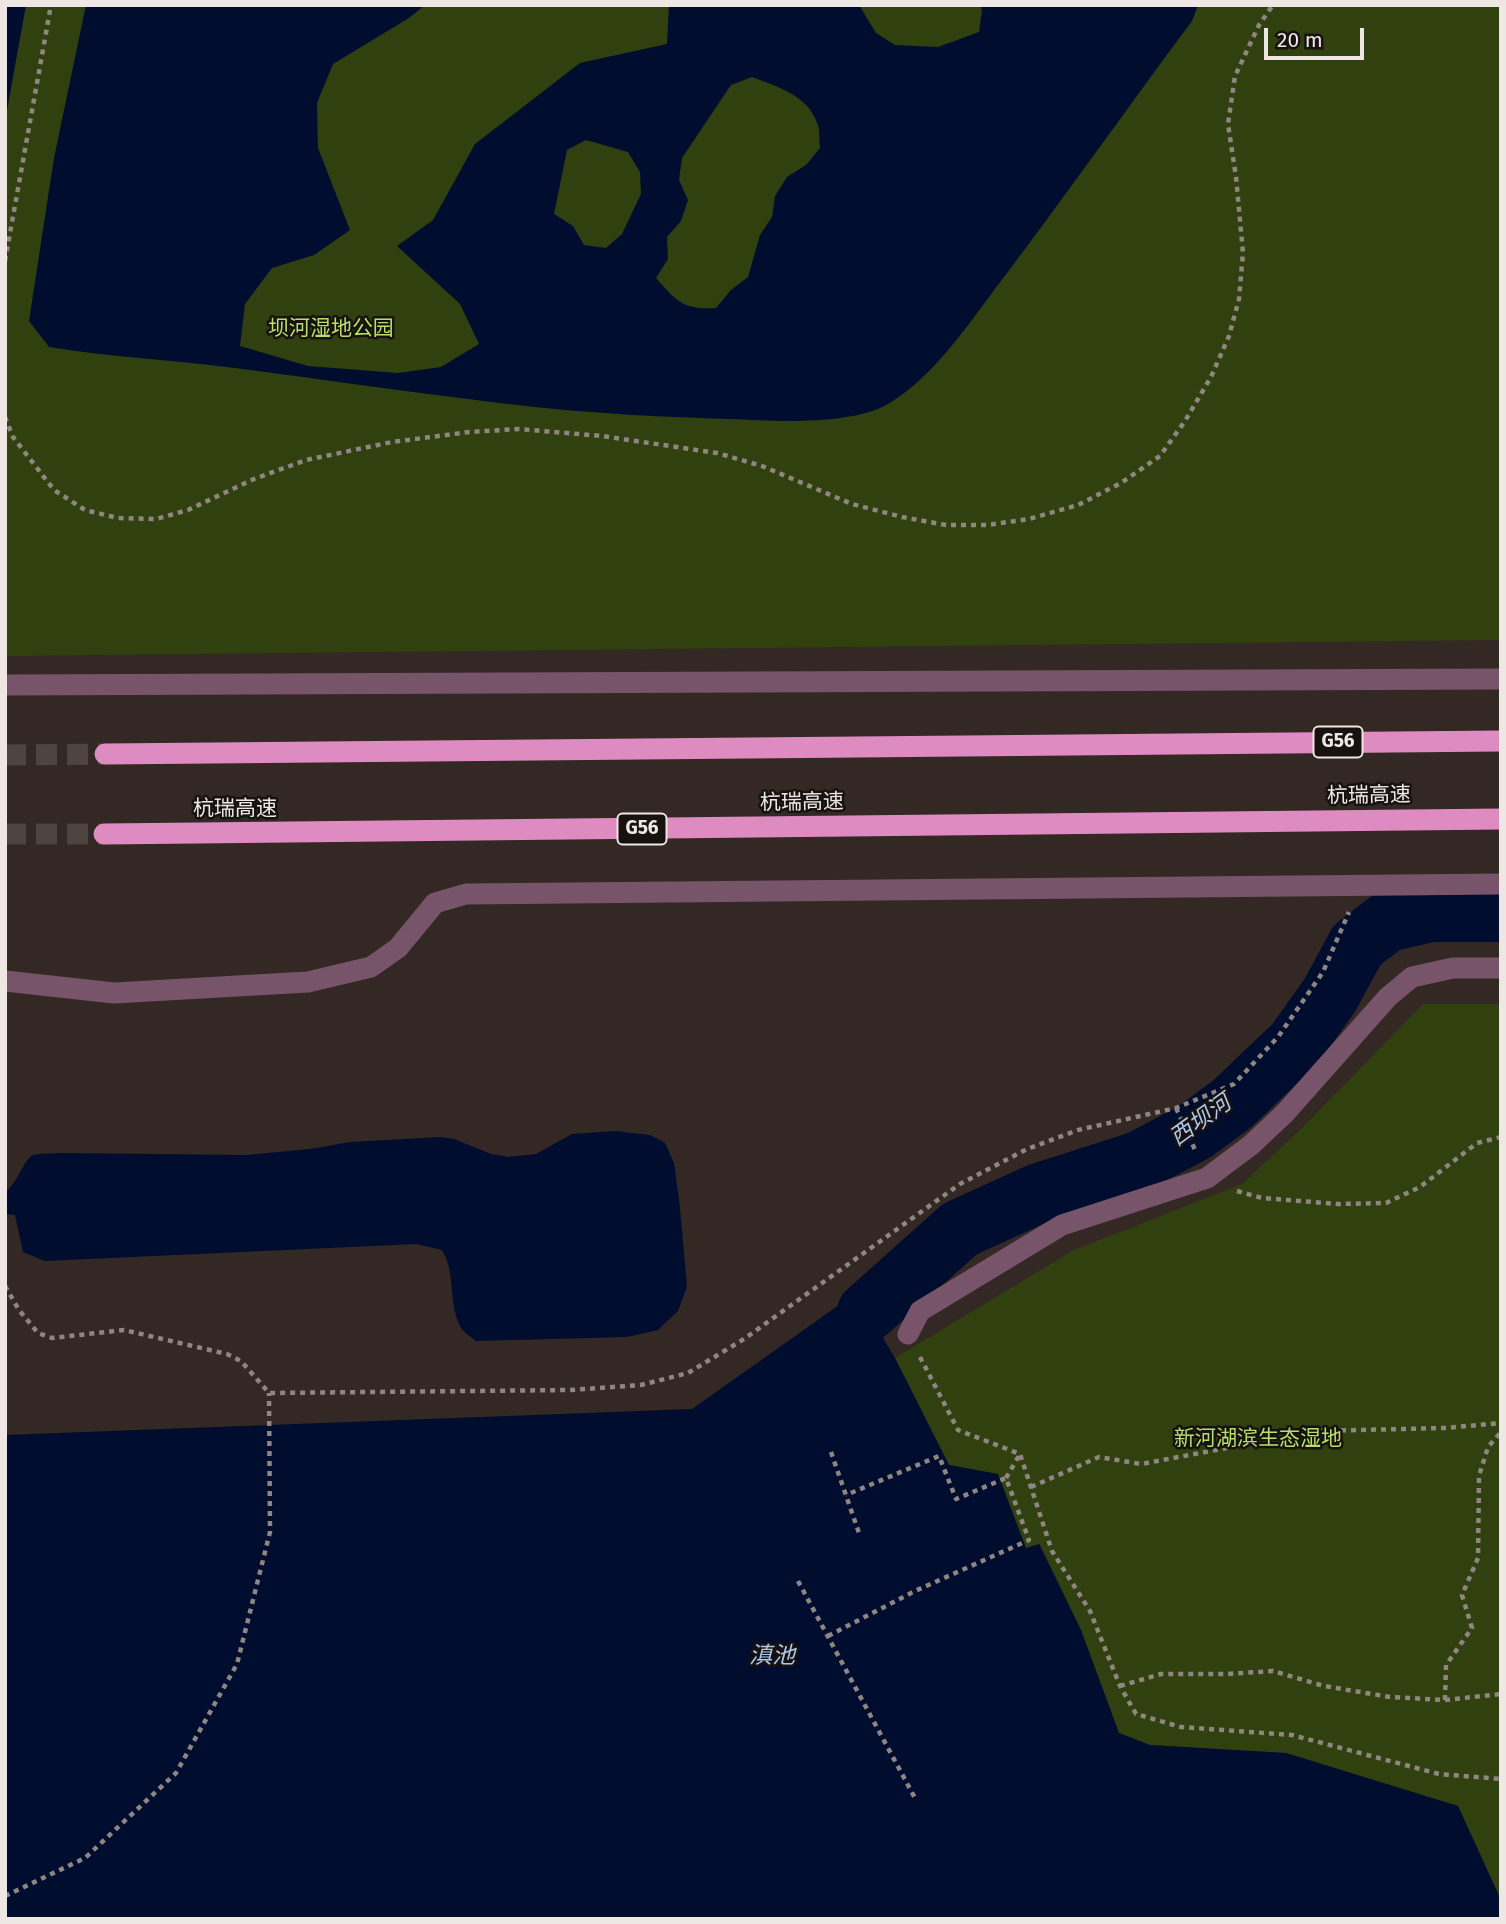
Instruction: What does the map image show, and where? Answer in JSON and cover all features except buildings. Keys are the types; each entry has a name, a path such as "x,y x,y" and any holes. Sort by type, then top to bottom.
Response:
{"highway":[{"name":"G56","path":"105,754 1501,741"},
{"name":"杭瑞高速","path":"104,834 1501,819"}],"lane":[{"path":"5,685 1501,679"},
{"path":"5,981 114,993 308,982 372,967 398,947 435,903 466,894 1501,884"},
{"path":"908,1334 920,1311 1062,1226 1207,1178 1251,1145 1285,1113 1388,997 1412,977 1453,968 1501,968"}],"path":[{"path":"5,261 51,5"},
{"path":"5,417 13,437 54,490 85,510 118,518 156,519 187,510 254,479 306,460 392,442 469,432 519,429 602,436 717,453 762,466 852,503 902,517 946,524 987,525 1029,519 1078,505 1121,483 1160,456 1211,377 1229,336 1239,299 1243,253 1228,124 1235,76 1259,25 1272,8 1265,5"},
{"path":"270,1394 571,1390 641,1385 688,1373 744,1339 960,1184 1027,1149 1077,1130 1176,1108 1234,1084 1278,1037 1323,972 1348,917 1357,885"},
{"path":"1176,1108 1197,1153"},
{"path":"1207,1178 1262,1198 1338,1204 1386,1203 1420,1186 1478,1143 1501,1138"},
{"path":"5,1286 19,1310 38,1333 52,1338 124,1330 227,1354 241,1361 270,1394 270,1532 237,1664 176,1773 85,1858 5,1896"},
{"path":"908,1334 958,1430 1020,1454"},
{"path":"1031,1487 1099,1457 1141,1464 1318,1431 1444,1428 1501,1423"},
{"path":"1446,1700 1446,1665 1472,1628 1462,1595 1478,1558 1479,1476 1488,1447 1501,1432"},
{"path":"831,1452 859,1533"},
{"path":"846,1495 939,1455 956,1499 1006,1478 1020,1454"},
{"path":"1020,1454 1052,1551 1090,1611 1120,1686 1136,1714 1181,1727 1292,1735 1439,1774 1501,1779"},
{"path":"828,1636 915,1591 1030,1540 1006,1478"},
{"path":"798,1580 916,1800"},
{"path":"1120,1686 1161,1674 1273,1671 1324,1686 1390,1697 1446,1700 1501,1694"}],"green space":[{"name":"坝河湿地公园","path":"26,5 1501,5 1501,640 5,656 5,121"},
{"name":"新河湖滨生态湿地","path":"1423,1004 1501,1004 1501,1900 1458,1806 1286,1753 1150,1745 1119,1733 1081,1630 1040,1544 1026,1549 997,1474 949,1465 895,1358 1074,1250 1242,1184 1301,1129"}],"water":[{"path":"5,5 26,5 5,121"},
{"path":"86,5 425,5 409,18 333,64 317,103 318,148 350,230 314,255 272,268 245,304 240,346 308,366 398,373 441,367 479,344 460,304 397,246 433,220 475,144 580,63 667,44 669,5 859,5 876,33 895,45 938,47 979,32 982,10 980,5 1198,5 1192,21 950,348 920,380 888,404 872,411 833,419 768,421 559,409 49,347 29,321 54,158","holes":["752,77 791,94 807,106 818,125 820,148 806,165 787,177 775,196 772,217 760,235 748,277 731,290 716,308 688,306 676,299 656,278 668,259 667,237 681,221 688,200 679,180 682,158 731,85","586,140 628,152 640,172 641,194 622,234 606,248 584,245 573,226 554,214 567,150"]},
{"path":"615,1131 650,1135 665,1143 674,1163 687,1287 678,1311 658,1330 627,1337 476,1341 461,1328 456,1317 449,1268 442,1250 416,1244 45,1261 23,1252 15,1215 5,1214 5,1192 30,1157 36,1154 247,1155 350,1142 440,1137 508,1157 536,1154 572,1134"},
{"name":"滇池","path":"856,1293 895,1358 949,1465 998,1474 1026,1548 1039,1544 1081,1630 1119,1733 1150,1745 1286,1753 1458,1806 1501,1900 1501,1919 5,1919 5,1435 692,1409"}],"waterway":[{"name":"西坝河","path":"867,1312 960,1229 1039,1193 1139,1161 1194,1132 1232,1104 1295,1044 1330,995 1357,945 1387,922 1431,912 1501,912"}],"tunnel":[{"path":"5,755 105,754"},
{"path":"5,834 104,834"}]}
